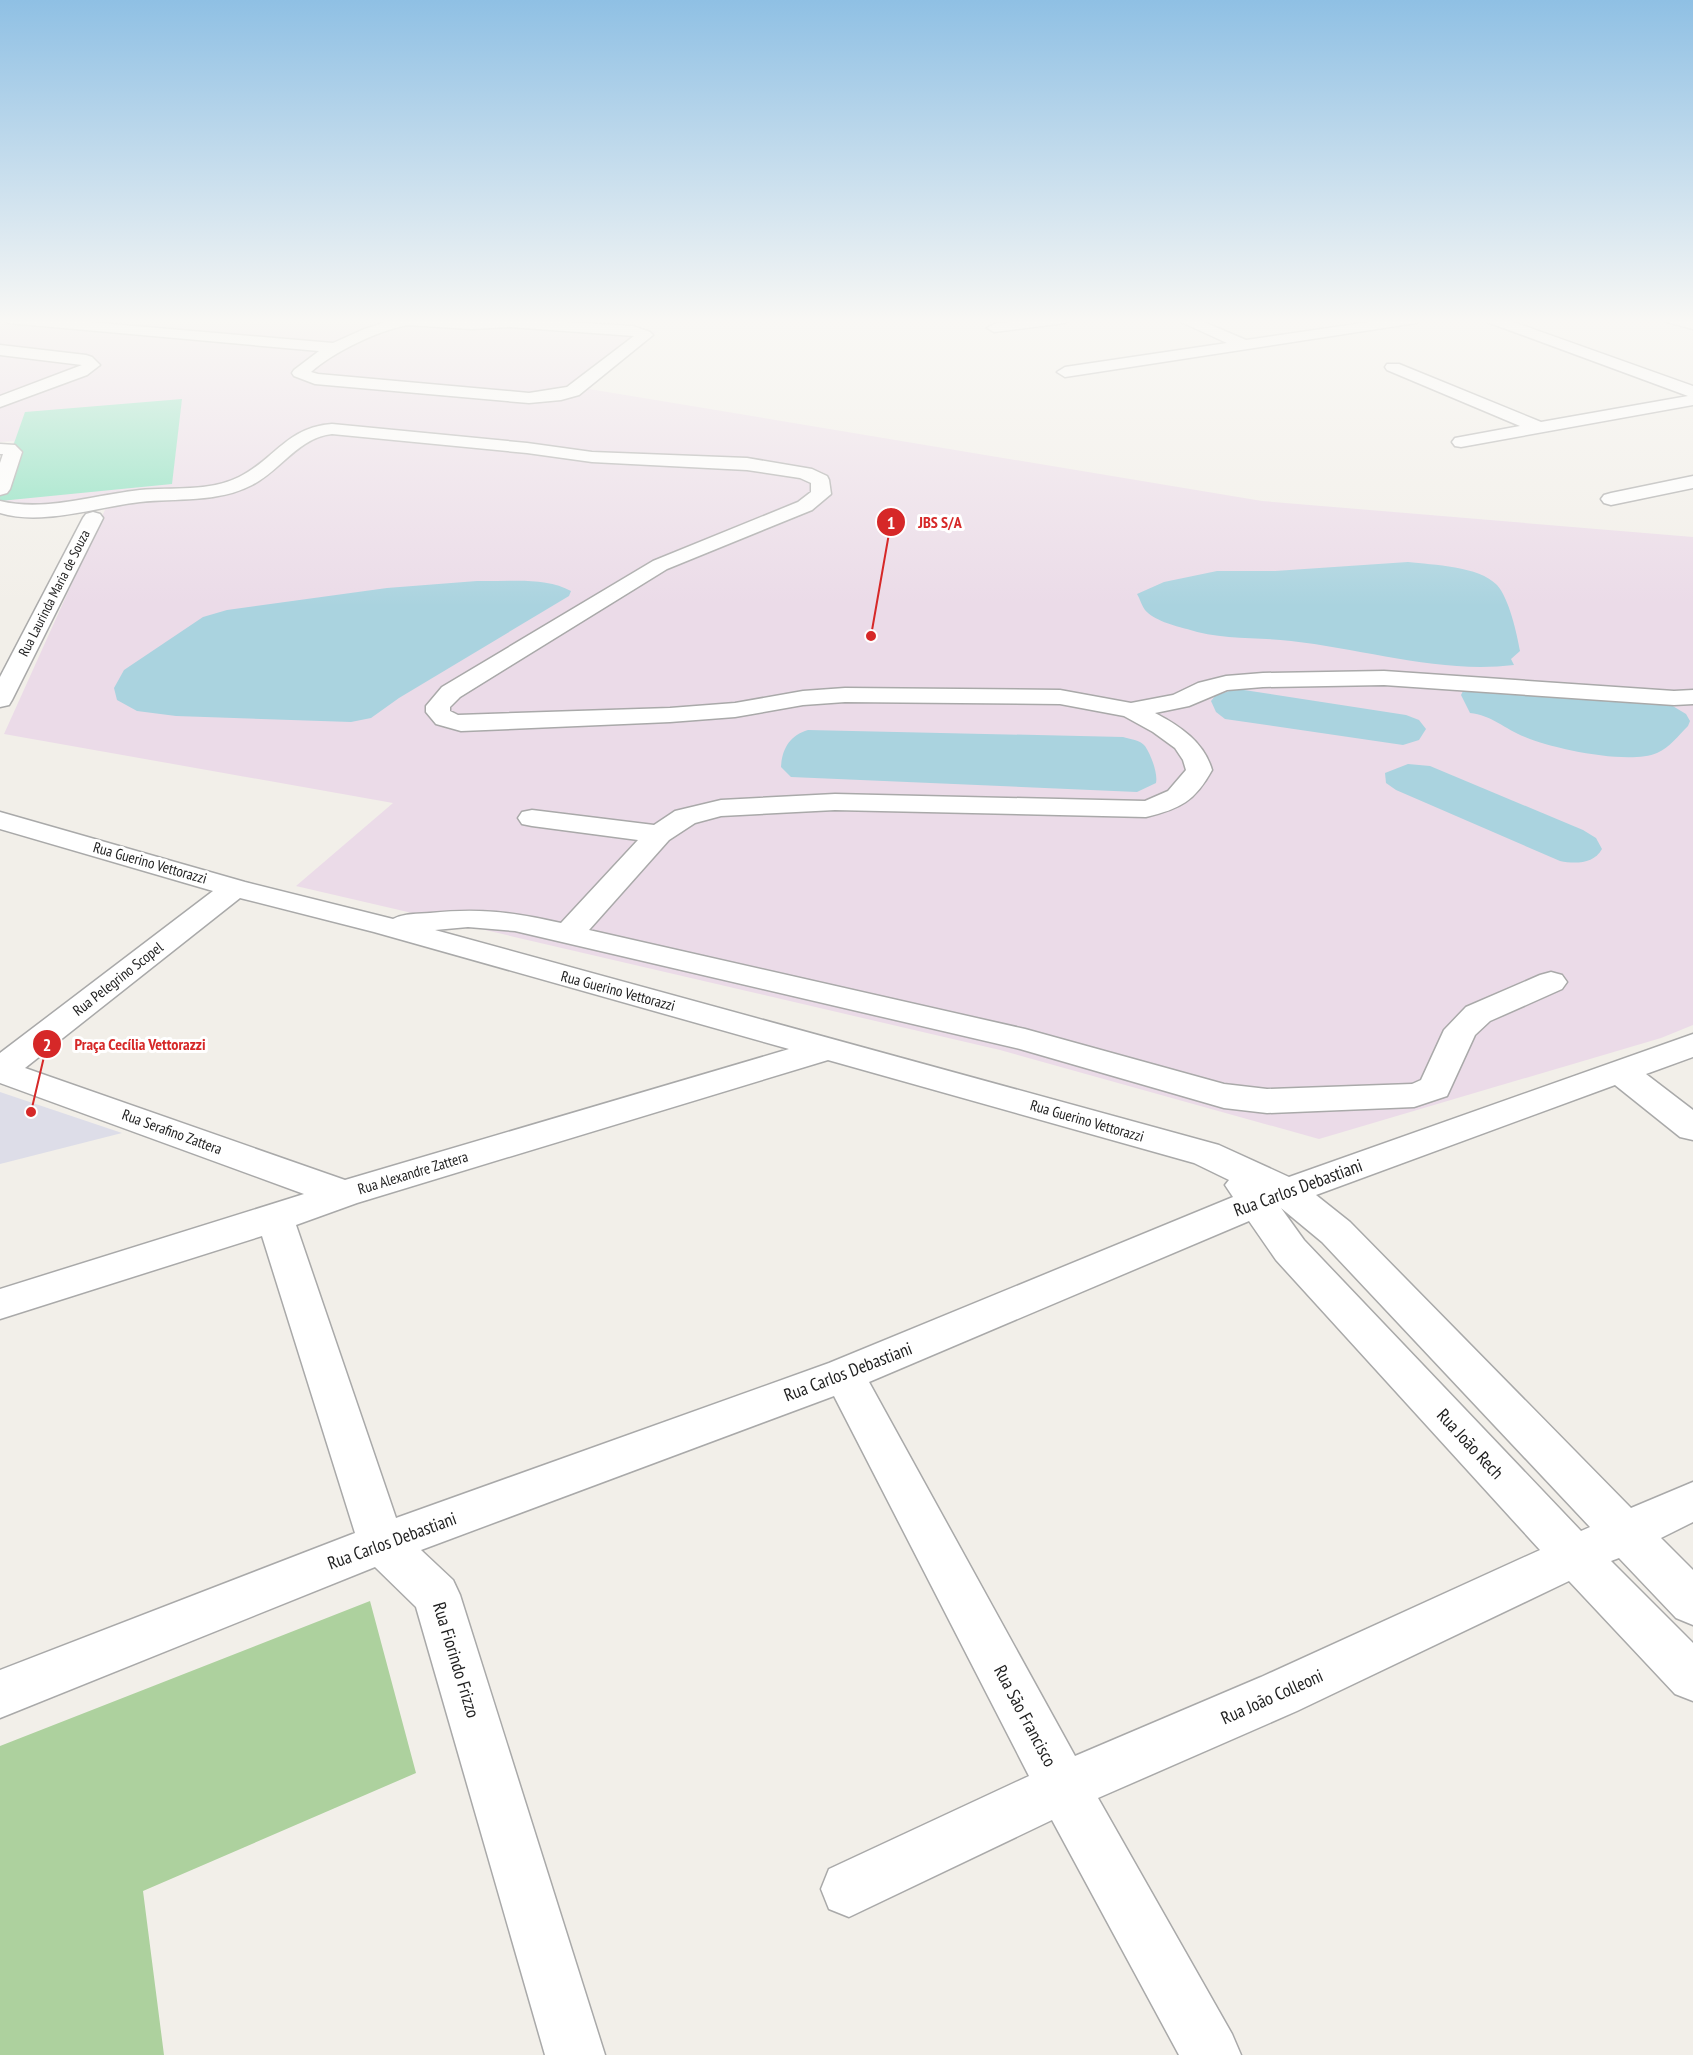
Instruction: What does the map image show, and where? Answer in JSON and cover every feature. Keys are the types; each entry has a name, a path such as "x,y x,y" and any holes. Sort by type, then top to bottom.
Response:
{"street":[{"path":"1508,415 1540,428"},
{"path":"1461,442 1612,415"},
{"path":"0,507 17,512 41,511 132,497 189,494 225,488 246,481 296,442 320,430 332,429 527,448 592,458 773,467 805,473 820,480 820,494 805,506 660,565 451,692 438,706 440,716 461,723 670,716 735,710 802,698 894,694 1060,697 1131,710 1162,727 1184,743 1196,759 1199,770 1185,793 1166,803 1146,809 835,802 721,808 685,817 659,834 569,933"},
{"path":"0,449 9,449 13,452 0,489"},
{"path":"1611,500 1693,482"},
{"name":"Rua Laurinda Maria de Souza","path":"0,700 93,518"},
{"path":"1131,710 1180,701 1207,688 1226,683 1263,680 1395,679 1674,699 1693,697"},
{"path":"532,818 659,834"},
{"name":"Rua Guerino Vettorazzi","path":"0,820 235,888 385,926 1206,1154 1259,1188"},
{"name":"Rua Pelegrino Scopel","path":"0,1071 235,888"},
{"path":"385,926 468,918 515,922 1025,1040 1224,1096 1267,1101 1414,1095 1436,1088 1461,1030 1478,1014 1551,982"},
{"name":"Rua Carlos Debastiani","path":"0,1694 382,1544 844,1375 1259,1188 1620,1072 1679,1048 1693,1045"},
{"name":"Rua Alexandre Zattera","path":"0,1304 275,1218 344,1194 828,1049"},
{"name":"Rua Serafino Zattera","path":"0,1071 344,1194"},
{"path":"1620,1072 1693,1128"},
{"path":"1259,1188 1336,1232 1693,1603"},
{"name":"Rua João Rech","path":"1259,1188 1290,1250 1575,1556 1693,1677"},
{"name":"Rua Fiorindo Frizzo","path":"275,1218 382,1544 436,1595 575,2055"},
{"name":"Rua São Francisco","path":"844,1375 1063,1787 1210,2055"},
{"name":"Rua João Colleoni","path":"849,1889 1063,1787 1279,1694 1693,1501"}],"shaded area":[{"path":"0,415 745,415 1262,501 1693,537 1693,1025 1661,1038 1319,1139 1000,1050 296,886 393,803 4,734 109,501 0,507 0,482 14,441 0,442"},
{"path":"0,1092 122,1133 0,1164"}],"green space":[{"path":"24,415 180,415 172,484 0,501 0,483"},
{"path":"370,1601 416,1773 143,1891 164,2055 0,2055 0,1746"}],"water":[{"path":"1408,562 1468,570 1497,585 1509,607 1519,644 1520,651 1511,659 1514,665 1458,666 1291,641 1200,633 1153,617 1145,610 1137,594 1164,582 1217,571 1275,571"},
{"path":"477,581 550,583 571,591 569,596 399,698 371,718 351,722 176,716 137,711 117,700 114,688 124,670 203,617 227,610 387,588"},
{"path":"1464,689 1671,705 1686,714 1690,721 1674,741 1657,753 1628,757 1591,754 1538,742 1485,716 1470,713 1461,695"},
{"path":"1232,690 1406,715 1419,720 1426,729 1419,740 1403,745 1225,719 1216,712 1211,701 1215,696"},
{"path":"808,730 1123,737 1138,741 1145,746 1154,764 1156,783 1137,792 791,777 781,767 783,754 796,735"},
{"path":"1408,764 1430,766 1583,830 1596,838 1602,849 1599,854 1589,860 1560,861 1396,790 1386,783 1385,773"}],"place":[{"name":"JBS S/A","path":"871,636"},
{"name":"Praça Cecília Vettorazzi","path":"31,1112"}]}
